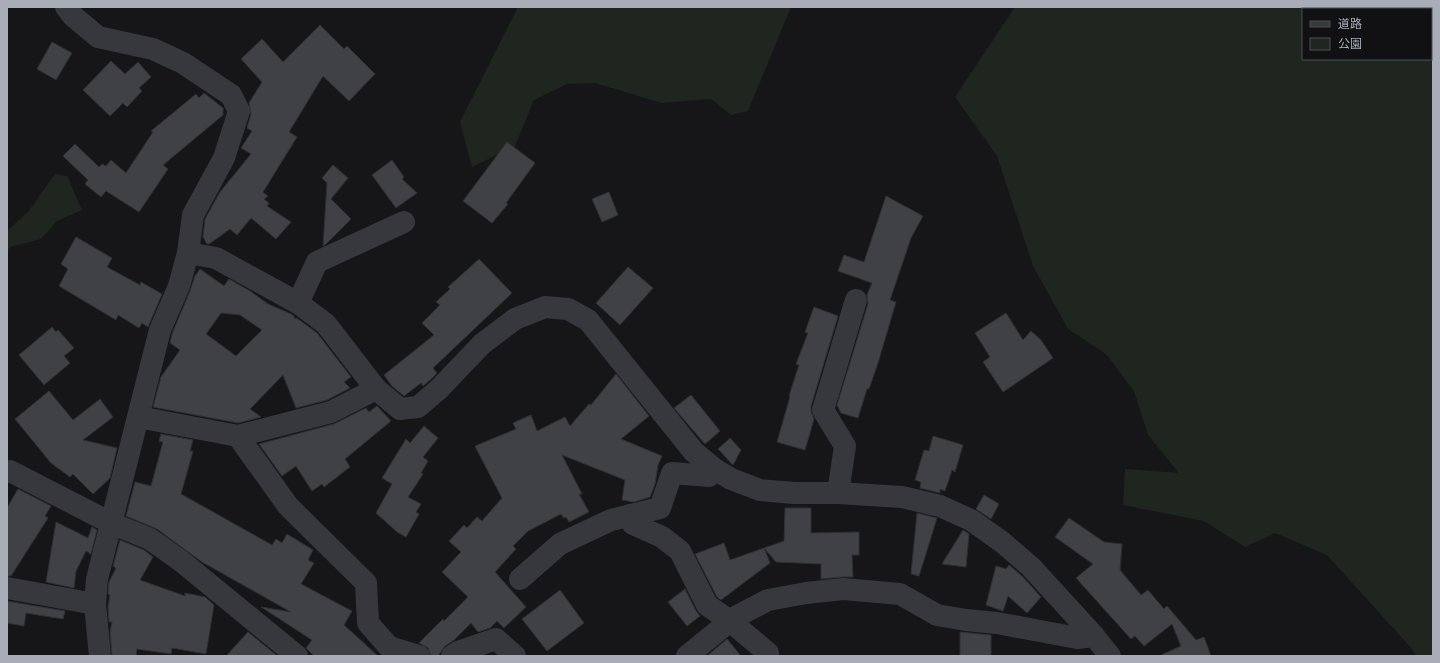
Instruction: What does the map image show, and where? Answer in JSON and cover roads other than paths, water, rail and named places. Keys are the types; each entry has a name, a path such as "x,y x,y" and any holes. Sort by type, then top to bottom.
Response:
{"street":[{"path":"66,7 73,16 98,37 153,49 183,63 231,95 239,111 224,158 193,215 188,253 179,286 160,330 97,579 95,604 100,656"},
{"path":"298,302 317,262 404,222"},
{"path":"188,253 216,258 298,302 326,324 376,388 400,409 418,407 439,389 482,344 515,319 545,307 568,309 588,320 694,452 716,470 731,479 760,490 794,493 838,493 902,497 940,506 971,520 1002,542 1031,567 1094,636 1110,656"},
{"path":"838,493 845,446 823,410 856,300"},
{"path":"138,417 238,436 331,412 376,388"},
{"path":"238,436 288,506 366,583 368,623 389,647 419,656"},
{"path":"7,472 10,470 111,524 150,539 297,656"},
{"path":"520,579 560,544 611,520 660,508 672,473 709,476 716,470"},
{"path":"630,516 633,524 662,537 680,551 707,605 730,621 768,653 768,656"},
{"path":"7,588 95,604"},
{"path":"687,656 730,621 768,600 806,593 843,589 900,594 937,615 951,618 997,623 1077,638 1094,636"},
{"path":"452,656 458,652 496,639 515,656"}]}
